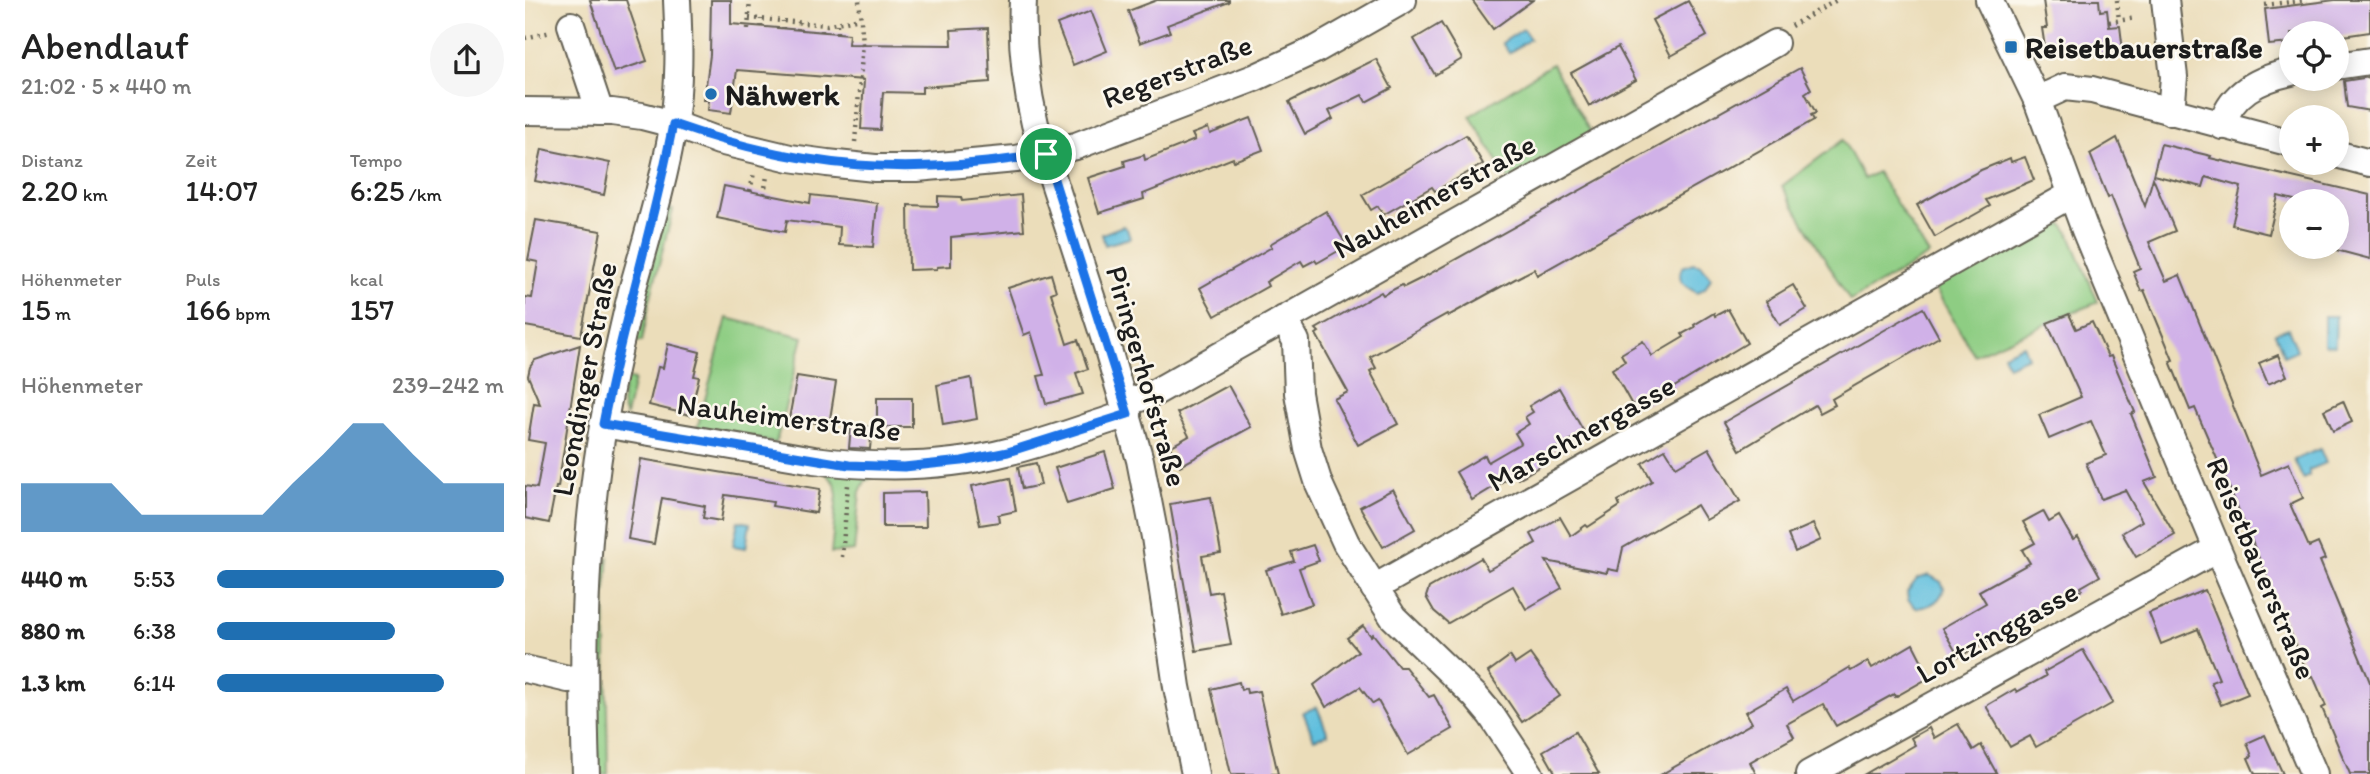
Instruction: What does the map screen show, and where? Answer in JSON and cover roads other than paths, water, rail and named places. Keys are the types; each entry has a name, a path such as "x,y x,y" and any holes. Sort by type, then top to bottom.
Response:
{"street":[{"name":"Leondinger Straße","path":"586,774 583,677 587,554 603,424 673,124 679,53 677,0"},
{"name":"Piringerhofstraße","path":"1023,0 1023,54 1027,88 1140,460 1155,537 1177,687 1195,774"},
{"name":"Regerstraße","path":"525,111 600,112 642,116 719,141 790,158 875,168 967,165 1046,154 1076,146 1258,76 1317,49 1403,0"},
{"name":"Reisetbauerstraße","path":"1989,0 2037,100 2072,194 2217,549 2313,774"},
{"path":"2165,0 2174,77 2171,112"},
{"path":"571,25 600,112"},
{"name":"Nauheimerstraße","path":"603,424 849,465 904,467 962,461 1041,443 1126,408 1152,394 1780,36"},
{"path":"2349,64 2370,61"},
{"path":"2221,126 2227,110 2237,97 2269,78 2279,75"},
{"path":"2037,100 2065,87 2092,90 2279,140"},
{"path":"2349,158 2370,163"},
{"name":"Marschnergasse","path":"1374,588 2072,194"},
{"path":"1284,319 1296,341 1302,425 1319,484 1346,543 1403,629 1458,678 1491,715 1530,774"},
{"name":"Lortzinggasse","path":"1809,774 2217,549"},
{"path":"525,669 569,679 583,677"}],"water":[{"path":"1523,29 1530,39 1509,53 1502,43"},
{"path":"1123,226 1130,238 1105,245 1102,234"},
{"path":"1693,263 1701,265 1711,277 1705,288 1697,293 1685,286 1680,276 1682,267"},
{"path":"2324,316 2336,316 2335,346 2324,345"},
{"path":"2288,328 2297,350 2284,356 2275,333"},
{"path":"2023,345 2028,357 2008,366 2003,354"},
{"path":"2320,449 2326,463 2309,470 2309,476 2303,479 2294,460"},
{"path":"738,521 750,523 746,548 733,546"},
{"path":"1929,575 1941,582 1943,593 1934,602 1916,608 1908,600 1907,592 1917,579"},
{"path":"1317,707 1328,734 1314,739 1303,712"}],"place":[{"name":"Reisetbauerstraße","path":"2011,47"},
{"name":"Nähwerk","path":"711,94"}]}
